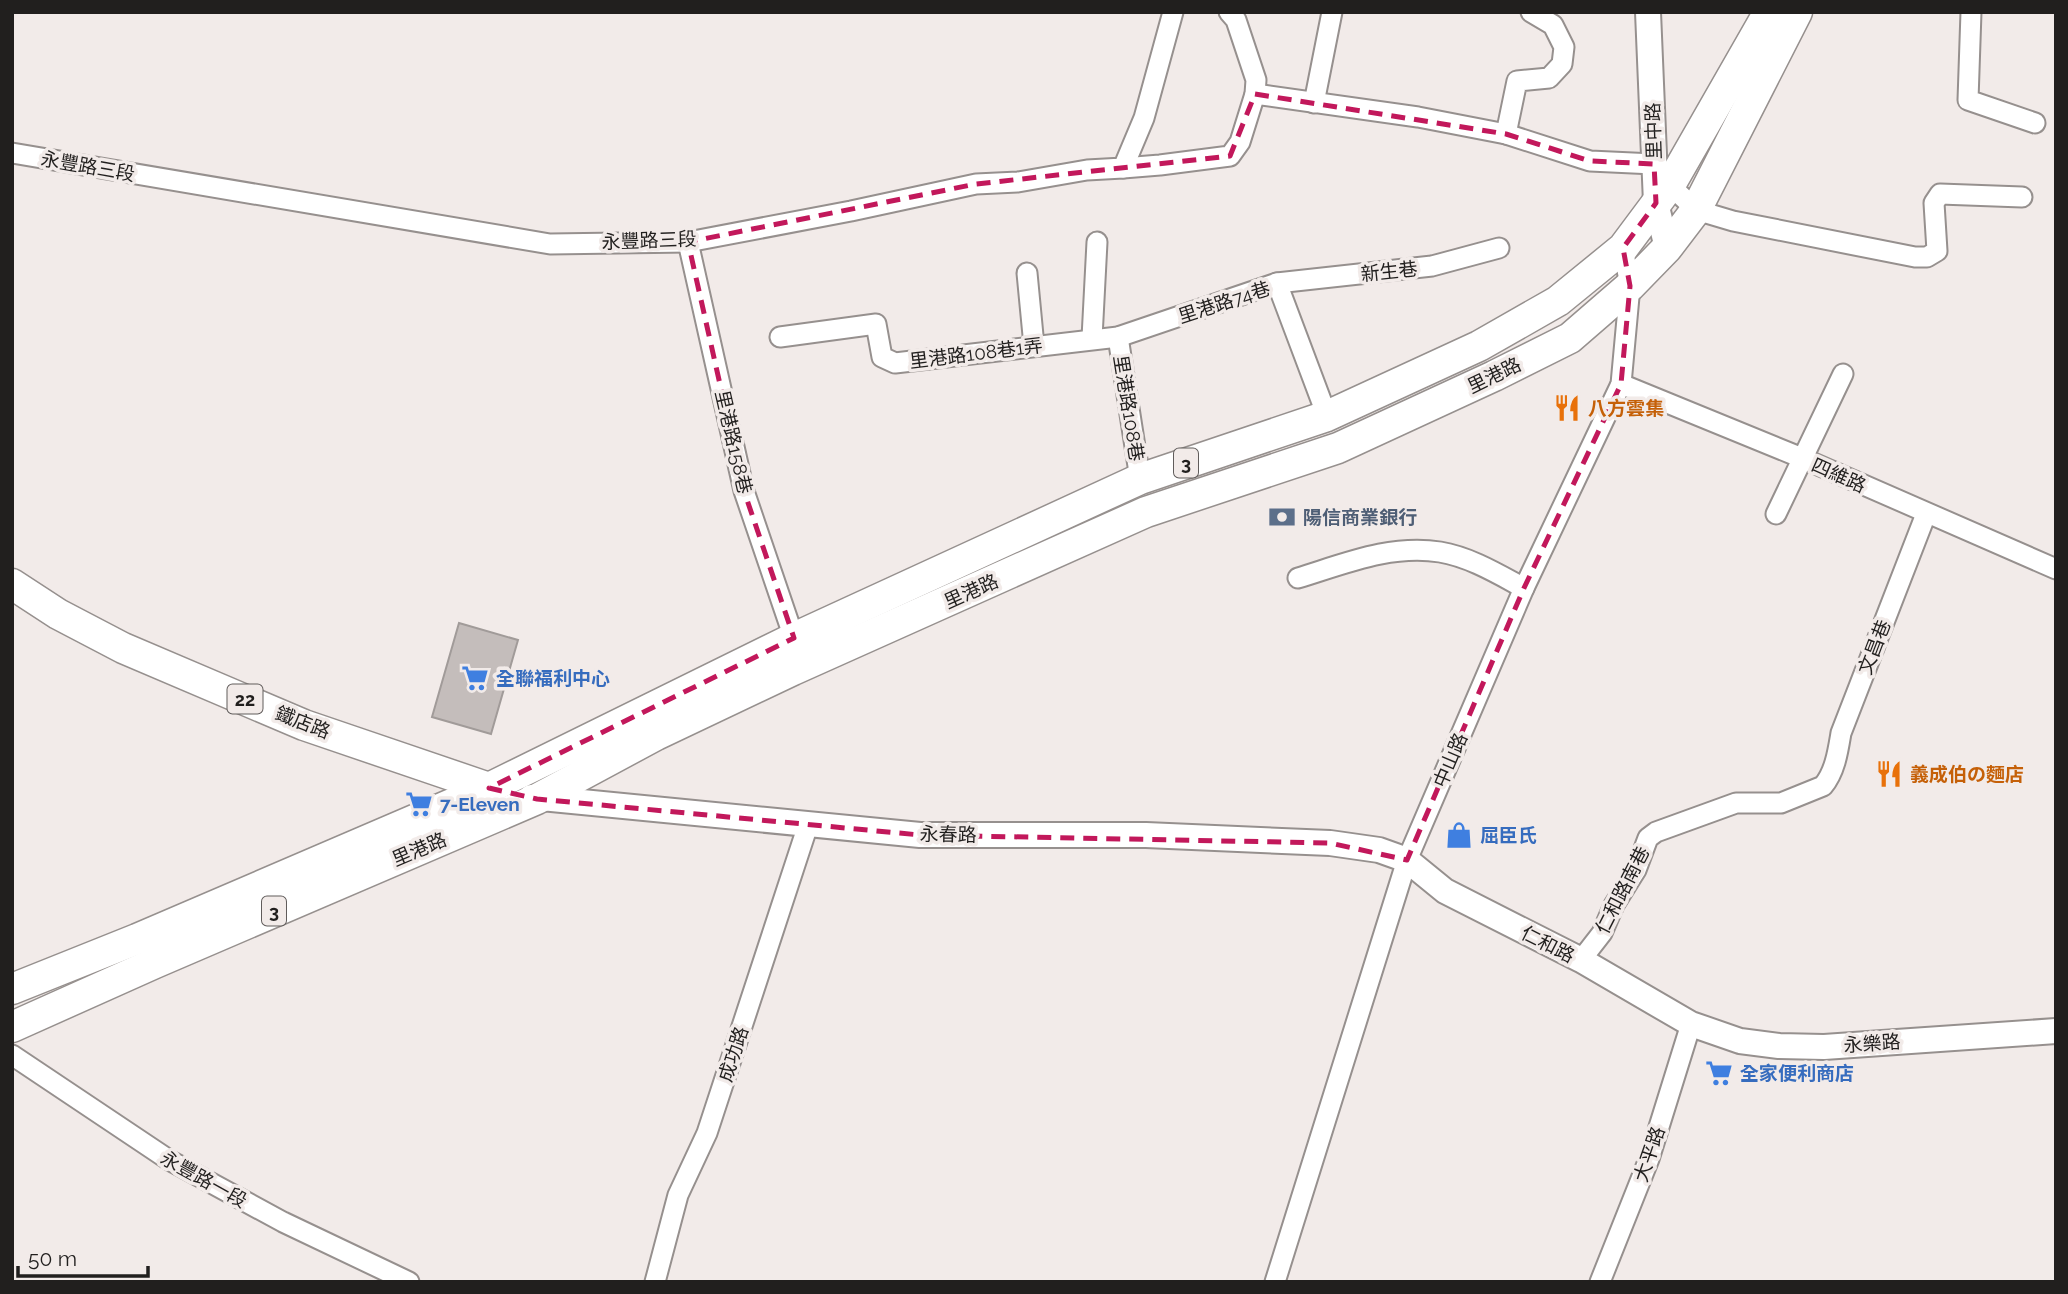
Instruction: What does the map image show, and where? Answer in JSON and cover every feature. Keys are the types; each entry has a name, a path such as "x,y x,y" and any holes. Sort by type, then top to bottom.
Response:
{"main road":[{"name":"里港路","path":"12,989 149,934 489,788 794,638 1140,479 1326,416 1479,346 1558,301 1623,248 1660,184 1769,12"},
{"name":"里港路","path":"12,1027 167,957 537,799 669,729 1146,512 1338,448 1570,338 1630,286 1667,248 1696,210 1797,12"},
{"name":"鐵店路","path":"12,584 58,614 123,648 304,724 489,788"}],"street":[{"path":"1122,167 1144,118 1173,12"},
{"path":"1229,12 1236,20 1256,80 1255,94 1418,117 1506,134 1660,184 1696,210 1733,221 1915,257 1927,257 1937,251 1934,204 1940,194 2022,197"},
{"path":"1314,103 1332,12"},
{"path":"1506,134 1517,81 1549,78 1562,64 1564,47 1553,25 1531,12"},
{"name":"里中路","path":"1648,12 1667,248"},
{"path":"1971,12 1968,100 2035,123"},
{"name":"永豐路三段","path":"12,153 550,244 688,242 976,184 1018,182 1087,170 1160,166 1230,156 1240,142 1255,94"},
{"name":"里港路158巷","path":"688,242 744,491 794,638"},
{"name":"里港路108巷","path":"1092,338 1097,242"},
{"name":"新生巷","path":"1277,283 1432,266 1499,248"},
{"name":"中山路","path":"1275,1282 1407,860 1524,588 1621,384 1630,286 1623,248"},
{"path":"1027,273 1034,346"},
{"name":"里港路74巷","path":"1118,337 1277,283 1326,416"},
{"name":"里港路108巷1弄","path":"780,337 876,324 882,357 895,363 1118,337"},
{"name":"里港路108巷","path":"1118,337 1140,479"},
{"path":"1776,514 1843,374"},
{"name":"四維路","path":"1621,384 1802,458 2056,569"},
{"name":"文昌巷","path":"1827,782 1837,756 1841,733 1926,514"},
{"path":"1298,578 1369,555 1404,551 1440,552 1477,564 1524,588"},
{"name":"仁和路南巷","path":"1581,960 1602,933 1614,905 1636,870 1647,838 1656,832 1736,803 1781,803 1827,782"},
{"name":"永春路","path":"489,788 537,799 920,835 1146,835 1330,843 1379,850 1407,860"},
{"name":"成功路","path":"655,1282 678,1195 707,1133 808,825"},
{"name":"仁和路","path":"1407,860 1445,891 1581,960 1692,1024"},
{"name":"永樂路","path":"1692,1024 1740,1041 1779,1046 1824,1047 2056,1031"},
{"name":"大平路","path":"1600,1282 1648,1159 1692,1024"},
{"name":"永豐路一段","path":"12,1055 169,1160 282,1222 406,1281"}],"highlighted area":[{"path":"1255,94 1506,134 1590,161 1654,164 1656,203 1623,248 1630,286 1621,384 1524,588 1407,860 1330,843 920,835 537,799 489,788 794,638 744,491 688,242 976,184 1230,156"}],"building":[{"name":"全聯福利中心","path":"459,623 518,640 491,734 432,717"}],"place":[{"name":"八方雲集","path":"1567,408"},
{"name":"陽信商業銀行","path":"1282,517"},
{"name":"全聯福利中心","path":"475,678"},
{"name":"義成伯の麵店","path":"1889,774"},
{"name":"7-Eleven","path":"419,804"},
{"name":"屈臣氏","path":"1459,835"},
{"name":"全家便利商店","path":"1719,1073"}]}
